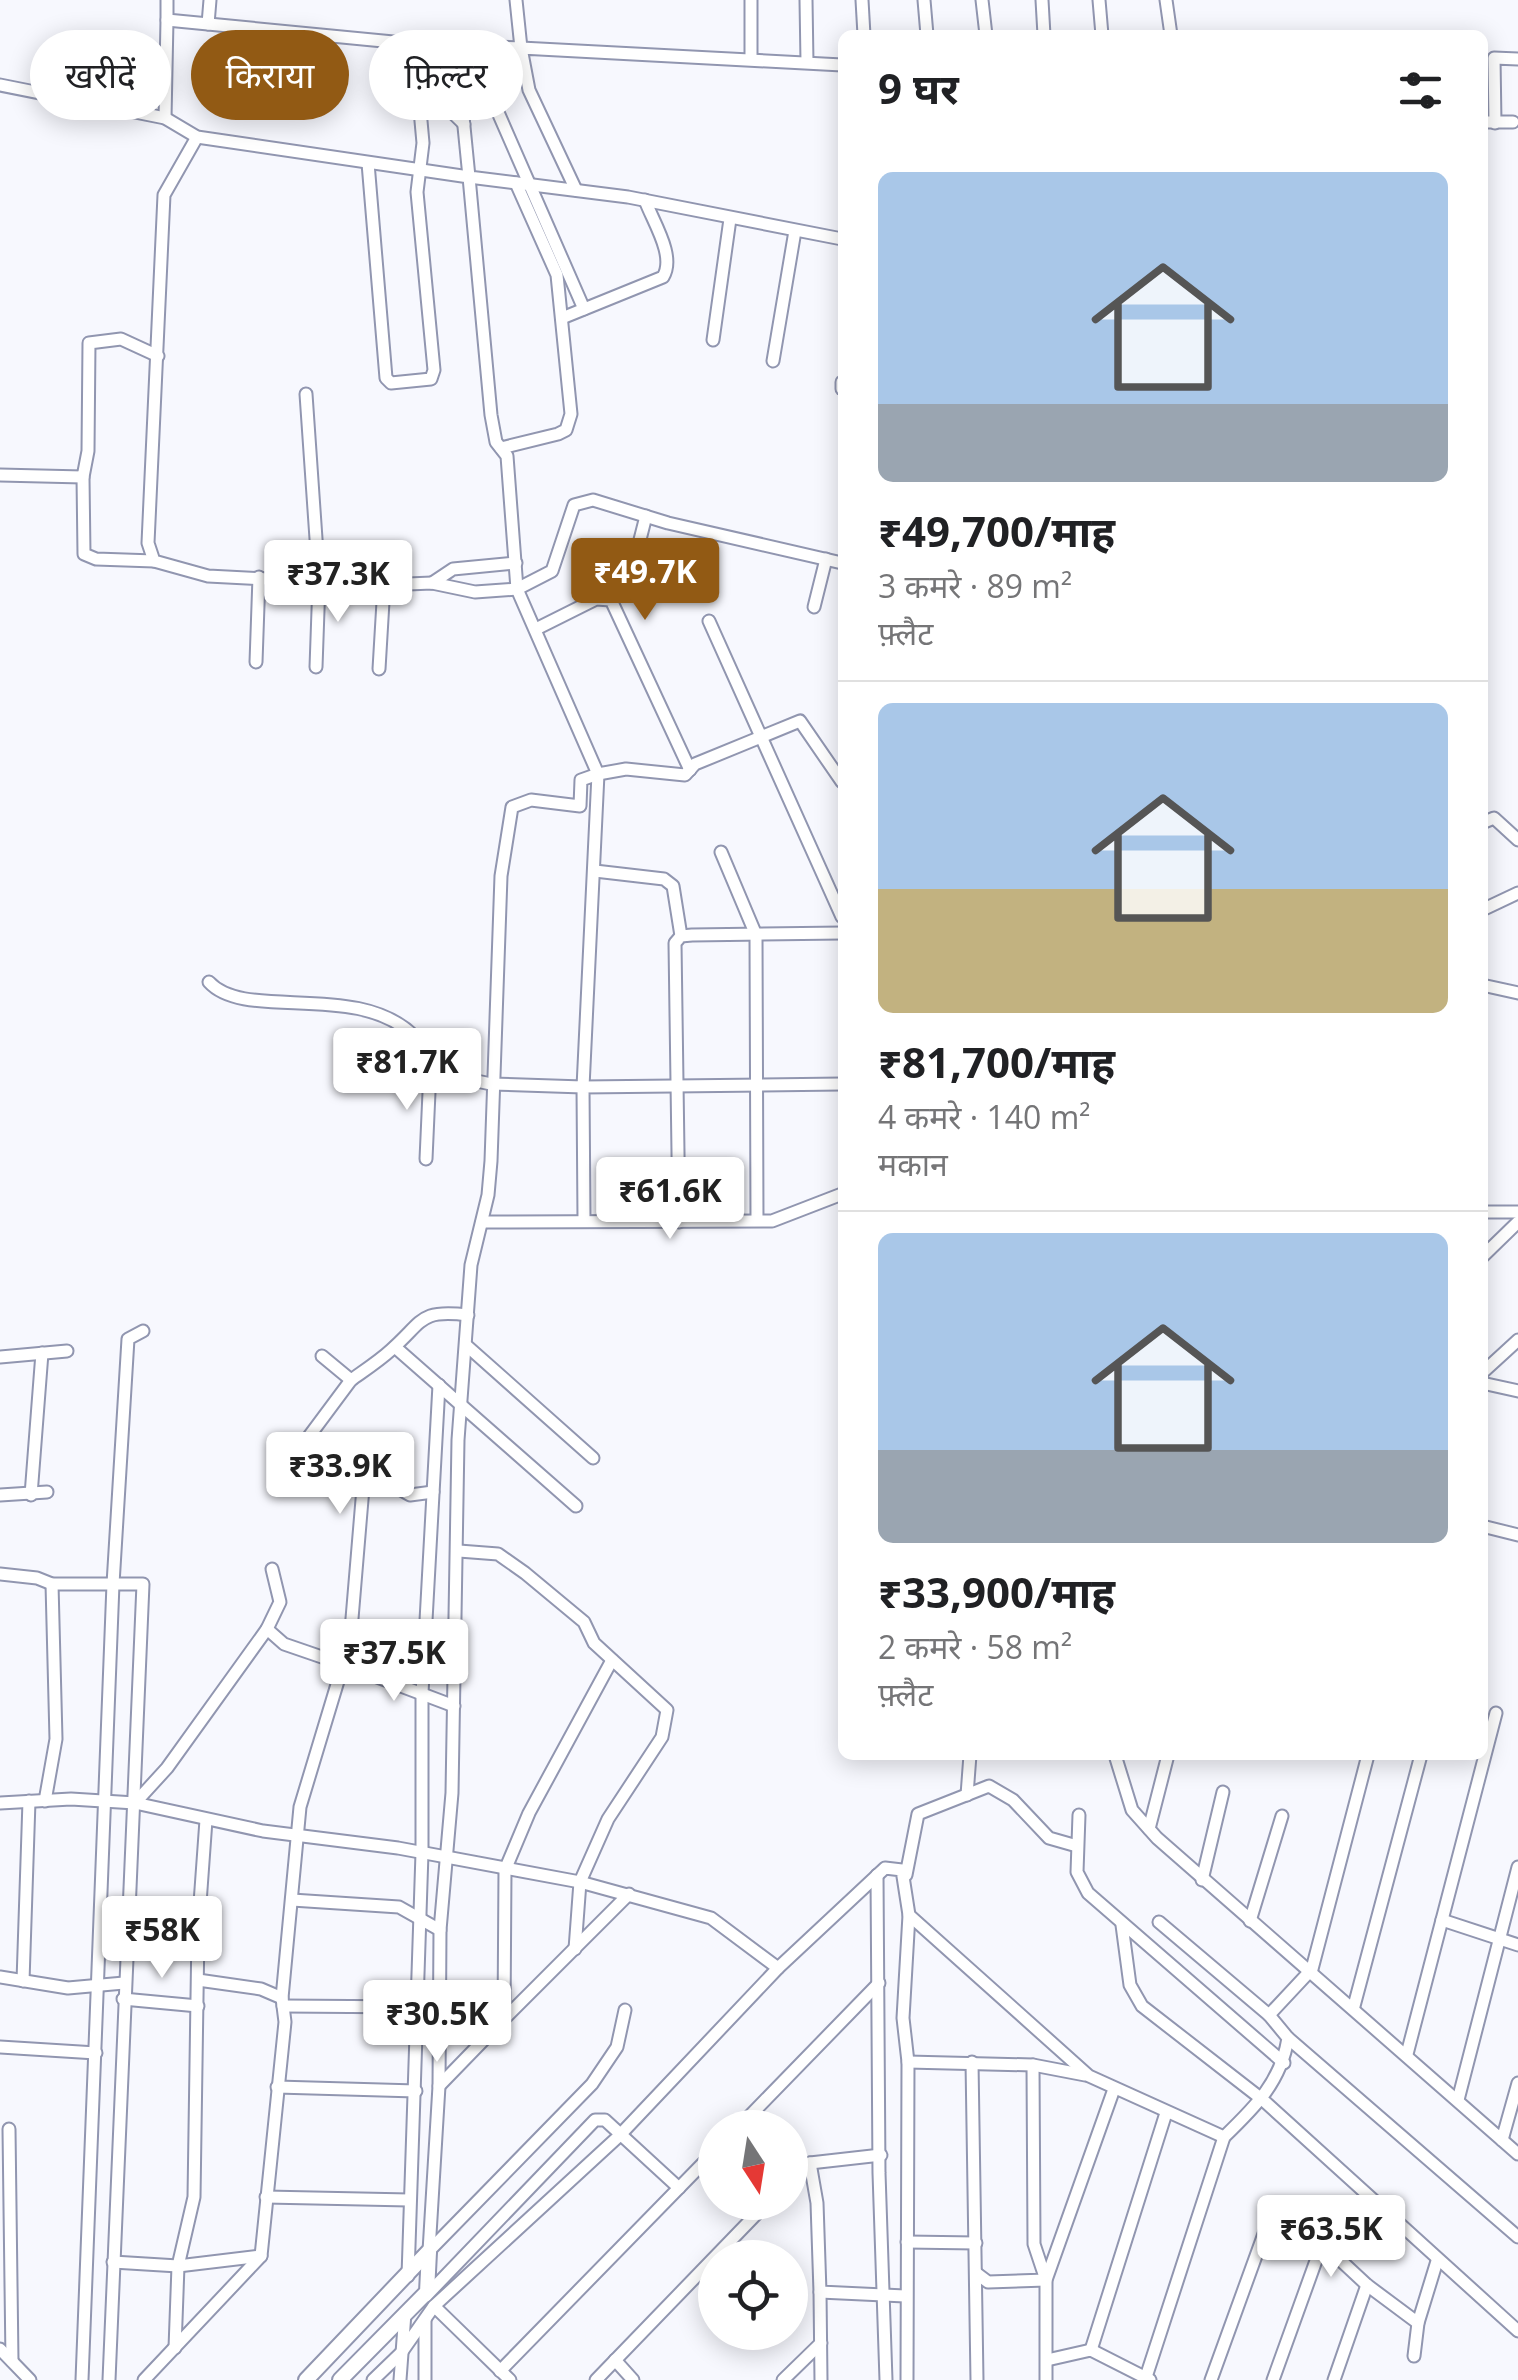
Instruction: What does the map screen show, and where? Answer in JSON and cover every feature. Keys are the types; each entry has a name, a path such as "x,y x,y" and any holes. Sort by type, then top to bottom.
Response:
{"street":[{"path":"166,30 168,0"},
{"path":"208,24 210,0"},
{"path":"516,0 519,30"},
{"path":"750,0 751,57"},
{"path":"806,0 806,62"},
{"path":"862,0 864,30"},
{"path":"924,0 927,30"},
{"path":"982,0 985,30"},
{"path":"1042,0 1044,30"},
{"path":"1099,0 1102,30"},
{"path":"1166,0 1170,30"},
{"path":"166,20 369,40"},
{"path":"523,48 751,57 838,65"},
{"path":"523,58 529,90 576,190"},
{"path":"1512,122 1488,122 1494,58 1518,59"},
{"path":"0,85 30,91"},
{"path":"168,120 197,137 645,200 838,238"},
{"path":"368,163 385,374 391,383 434,376 417,192 422,171 419,120"},
{"path":"460,120 464,124"},
{"path":"464,120 490,415 506,456 514,512 517,589 598,774 583,1088 584,1220"},
{"path":"494,120 584,309"},
{"path":"154,562 148,543 164,195 197,137"},
{"path":"500,448 558,434 570,424 556,275 522,184"},
{"path":"562,318 668,271 668,258 645,200"},
{"path":"714,340 730,219"},
{"path":"773,361 795,231"},
{"path":"158,356 122,339 89,342 84,554 96,559 154,562 208,576 384,585 432,583 475,592 517,589 552,572 574,504 593,500 838,561"},
{"path":"306,394 319,582 316,668"},
{"path":"0,476 84,478"},
{"path":"536,629 606,598 629,583 646,516"},
{"path":"814,607 826,559"},
{"path":"432,583 453,569 516,563"},
{"path":"256,662 260,577"},
{"path":"379,670 384,585"},
{"path":"606,598 613,603 690,770"},
{"path":"709,620 838,908"},
{"path":"425,2380 439,2086 440,1930 454,1706 458,1440 471,1265 491,1161 508,817 520,802 580,806 582,780 598,774 626,769 684,775 760,736 800,721 838,776"},
{"path":"1488,820 1494,818 1518,840"},
{"path":"721,852 756,934 757,1219"},
{"path":"595,871 664,879 673,886 681,936 672,954 679,1222"},
{"path":"1488,907 1518,893"},
{"path":"681,936 838,934"},
{"path":"209,982 234,996 376,1011 410,1031 418,1064 492,1084 583,1088 838,1084"},
{"path":"1488,986 1518,992"},
{"path":"426,1159 430,1070"},
{"path":"482,1222 757,1219 791,1216 838,1196"},
{"path":"1488,1212 1518,1212"},
{"path":"1488,1252 1518,1222"},
{"path":"287,1466 352,1380 395,1347 423,1316 440,1312 468,1315"},
{"path":"82,2380 113,1584 128,1339 143,1331"},
{"path":"1488,1368 1518,1340"},
{"path":"466,1346 594,1458"},
{"path":"395,1347 576,1506"},
{"path":"0,1357 67,1350"},
{"path":"30,1495 42,1353"},
{"path":"322,1356 352,1380"},
{"path":"1488,1384 1518,1391"},
{"path":"400,2380 416,2091 422,1693 439,1385"},
{"path":"144,2380 261,2256 276,2087 286,2022 282,2002 300,1807 338,1682 348,1666 364,1476 373,1474 410,1495 434,1492"},
{"path":"0,1495 47,1492"},
{"path":"1488,1528 1518,1535"},
{"path":"459,1551 498,1554 525,1573 584,1622 594,1642 662,1704 668,1718 662,1737 608,1819 580,1882 574,1948"},
{"path":"134,1803 167,1768 267,1629 280,1602 272,1569"},
{"path":"0,1574 37,1578 52,1584 143,1584 108,2380"},
{"path":"45,1802 56,1740 52,1584"},
{"path":"267,1629 284,1644 454,1706"},
{"path":"504,2019 506,1870 529,1813 612,1660"},
{"path":"1488,1744 1496,1713"},
{"path":"967,1796 970,1760"},
{"path":"1117,1760 1132,1810 1149,1829 1202,1880 1312,1969 1518,2154"},
{"path":"1149,1829 1167,1760"},
{"path":"1269,2015 1312,1969 1367,1760"},
{"path":"1354,2006 1420,1760"},
{"path":"1407,2054 1484,1760"},
{"path":"907,2380 908,2062 903,2018 909,1916 906,1875 918,1814 983,1787 998,1788 1049,1838 1077,1846"},
{"path":"1202,1880 1223,1792"},
{"path":"0,1804 104,1799 134,1803 206,1820 580,1882 711,1918 778,1968"},
{"path":"23,1981 29,1801"},
{"path":"1078,1815 1082,1884 1122,1926 1284,2063"},
{"path":"1250,1921 1282,1816"},
{"path":"175,2348 178,2266 194,2196 206,1820"},
{"path":"340,2380 406,2313 430,2299 619,2136 778,1968 877,1875 893,1866 906,1875"},
{"path":"1458,2100 1518,1867"},
{"path":"877,1875 886,2380"},
{"path":"439,2086 630,1894"},
{"path":"292,1900 385,1905 418,1914 440,1930"},
{"path":"909,1916 1089,2076 1224,2137"},
{"path":"1442,1920 1518,1944"},
{"path":"1159,1922 1518,2237"},
{"path":"1122,1926 1130,1985 1136,2000 1262,2100 1518,2332"},
{"path":"0,1976 47,1987 124,1983"},
{"path":"198,1980 261,1988 282,2002 417,2007"},
{"path":"755,2110 878,1983"},
{"path":"124,1999 198,2006"},
{"path":"306,2380 592,2084 617,2047 625,2010"},
{"path":"879,2016 903,2018"},
{"path":"1047,2360 1090,2350 1148,2378 1224,2137 1262,2100 1284,2063 1288,2038"},
{"path":"0,2047 96,2054"},
{"path":"908,2062 1033,2065 1089,2076"},
{"path":"972,2062 977,2380"},
{"path":"1033,2065 1034,2244 1046,2280 1046,2380"},
{"path":"1502,2140 1518,2083"},
{"path":"276,2087 416,2091"},
{"path":"1046,2280 1114,2089"},
{"path":"1090,2350 1166,2113"},
{"path":"430,2299 595,2120 605,2120 678,2188"},
{"path":"10,2129 12,2361"},
{"path":"821,2380 818,2203 810,2164 881,2154"},
{"path":"430,2299 505,2376 678,2188 698,2172"},
{"path":"266,2197 410,2200"},
{"path":"1212,2380 1274,2214 1286,2212 1367,2285 1418,2323"},
{"path":"596,2380 750,2220"},
{"path":"907,2242 976,2243"},
{"path":"1274,2380 1322,2244"},
{"path":"113,2262 178,2266 261,2256"},
{"path":"1414,2356 1418,2323 1438,2261"},
{"path":"976,2273 988,2282 1046,2280"},
{"path":"1334,2380 1367,2285"},
{"path":"820,2292 905,2296"},
{"path":"373,2380 401,2354 425,2318"},
{"path":"783,2380 821,2342"},
{"path":"0,2350 30,2380"},
{"path":"615,2360 633,2380"},
{"path":"1121,2366 1122,2380"}]}
